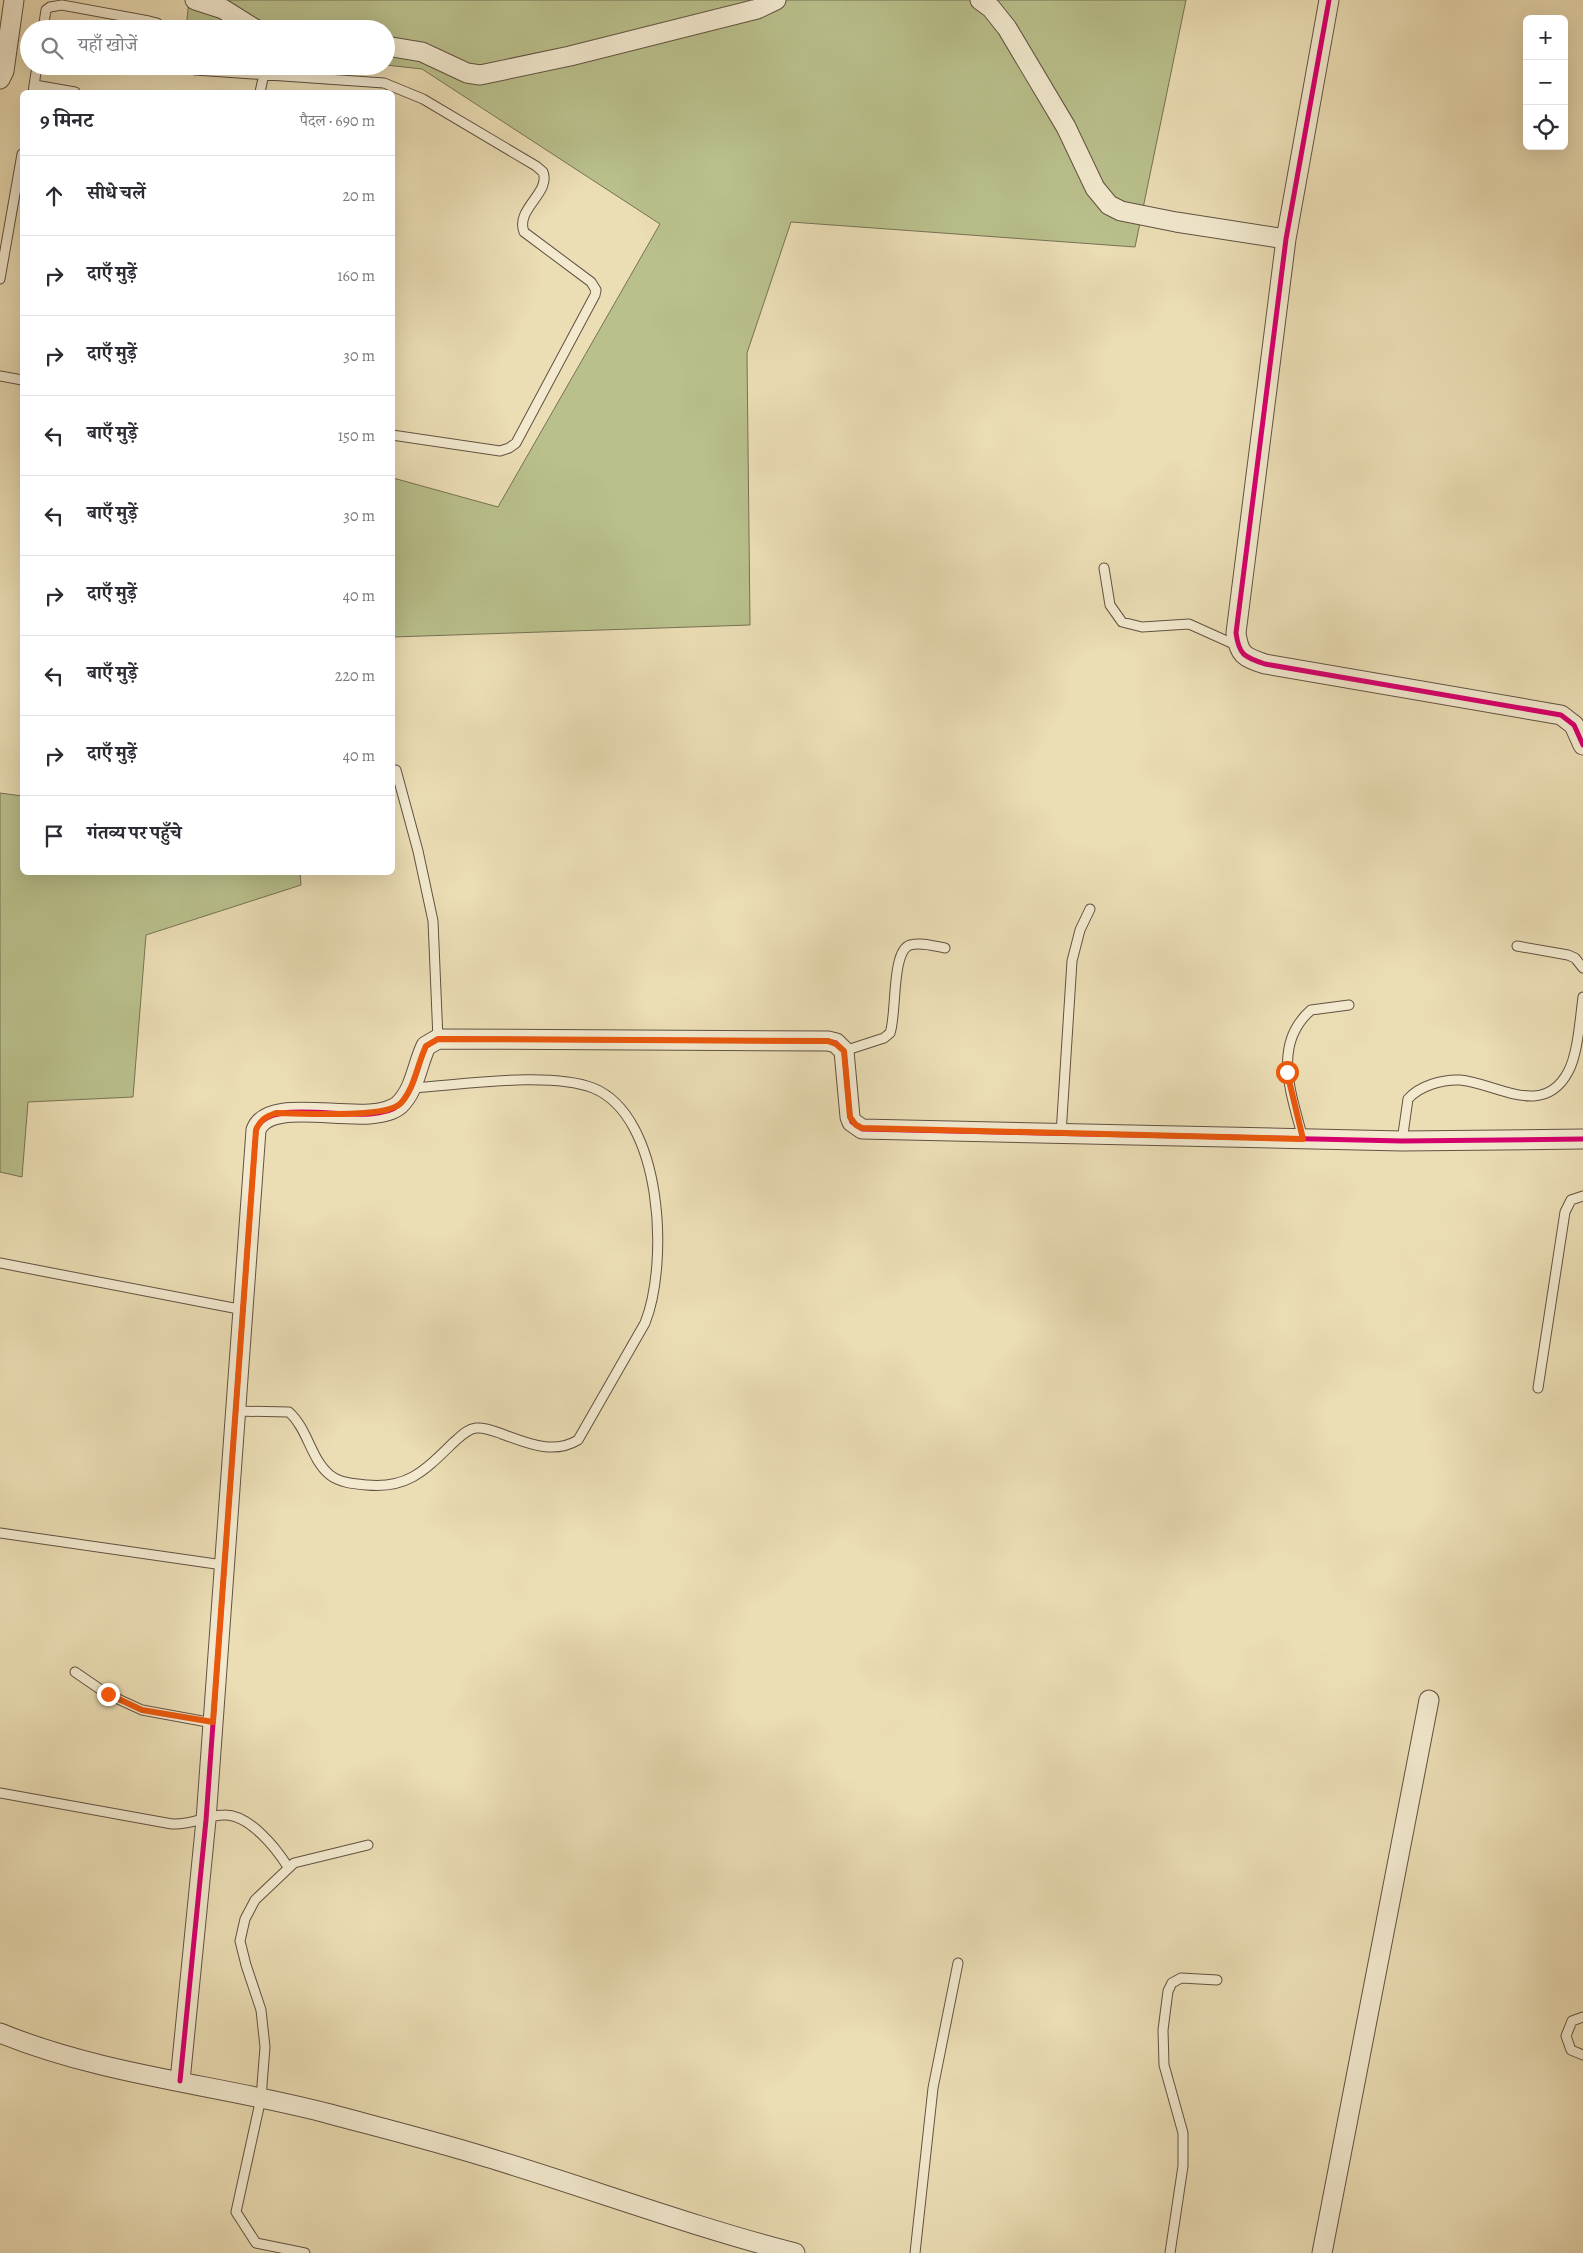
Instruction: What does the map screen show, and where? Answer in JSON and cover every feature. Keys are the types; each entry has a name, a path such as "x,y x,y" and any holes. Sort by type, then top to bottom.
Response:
{"street":[{"path":"0,79 4,72 14,0"},
{"path":"195,0 223,10 240,20"},
{"path":"395,48 422,52 466,73 480,74 570,56 738,14 757,9 776,0"},
{"path":"980,0 991,8 1007,28 1066,127 1095,188 1109,206 1122,211 1176,222 1286,239"},
{"path":"1329,0 1286,239 1236,633 1238,646 1248,658 1264,664 1561,715 1568,718 1574,725 1583,745"},
{"path":"180,2081 206,1820 256,1130 260,1120 276,1113 382,1112 397,1106 411,1088 426,1046 438,1039 828,1041 836,1044 844,1051 850,1117 856,1125 862,1128 1060,1135 1402,1141 1583,1139"},
{"path":"1322,2253 1429,1700"},
{"path":"0,2033 36,2046 92,2062 328,2113 486,2157 745,2240 795,2253"}],"lane":[{"path":"44,20 46,10 50,7 62,5 144,20"},
{"path":"34,89 36,75"},
{"path":"260,90 264,75"},
{"path":"279,75 384,82 424,99 536,166 543,172 545,180 524,216 522,226 524,232 591,282 596,290 516,443 509,448 496,450 395,435"},
{"path":"0,279 20,165"},
{"path":"0,376 20,380"},
{"path":"1104,568 1110,606 1122,622 1142,627 1189,624 1238,646"},
{"path":"396,770 418,851 432,921 438,1039"},
{"path":"1060,1135 1072,961 1080,930 1090,910"},
{"path":"844,1051 884,1038 890,1033 900,954 904,949 916,944 945,948"},
{"path":"1517,946 1568,955 1575,958 1583,968"},
{"path":"1402,1141 1408,1099 1419,1090 1435,1084 1461,1080 1512,1095 1527,1096 1540,1095 1556,1086 1569,1071 1583,997"},
{"path":"1303,1139 1288,1079 1287,1050 1300,1021 1311,1010 1349,1005"},
{"path":"236,1411 289,1412 302,1427 323,1468 330,1476 355,1484 391,1485 407,1480 424,1471 464,1433 476,1428 486,1428 531,1445 552,1448 563,1447 578,1440 645,1323 649,1313 654,1283 659,1229 657,1201 652,1172 630,1123 616,1102 592,1088 548,1079 411,1088"},
{"path":"1538,1388 1565,1212 1571,1200 1583,1196"},
{"path":"0,1263 244,1310"},
{"path":"0,1532 223,1565"},
{"path":"74,1672 108,1694 142,1710 213,1722"},
{"path":"0,1793 172,1824 192,1823 225,1814 237,1818 263,1835 288,1867"},
{"path":"305,2253 256,2243 236,2212 261,2098 266,2036 261,2010 240,1941 245,1919 252,1905 288,1867 301,1860 368,1845"},
{"path":"915,2253 933,2088 958,1963"},
{"path":"1170,2253 1183,2166 1183,2133 1164,2065 1162,2030 1168,1991 1172,1983 1181,1978 1217,1980"},
{"path":"1583,2017 1572,2022 1566,2036 1571,2050 1583,2055"}],"green space":[{"path":"189,0 1186,0 1135,247 791,222 747,353 750,625 395,637 395,479 498,507 660,224 422,69 395,66 395,20 187,20"},
{"path":"0,793 20,796 20,875 300,875 301,885 146,935 133,1097 28,1102 22,1177 0,1172"}],"cycle path":[{"path":"1329,0 1286,239 1236,633 1239,646 1247,657 1265,664 1561,715 1574,725 1583,745"},
{"path":"180,2081 206,1820 256,1130 265,1119 280,1114 299,1112 344,1114 385,1112 399,1105 404,1099 412,1085 426,1046 438,1039 828,1041 836,1043 844,1051 850,1117 852,1122 862,1129 1402,1141 1583,1139"}],"route":[{"path":"108,1694 142,1710 213,1722 256,1130 260,1120 276,1113 366,1113 382,1112 391,1109 402,1102 411,1088 426,1046 438,1039 828,1041 840,1046 844,1051 847,1061 850,1117 852,1122 862,1128 1060,1135 1303,1139 1287,1072"}]}
